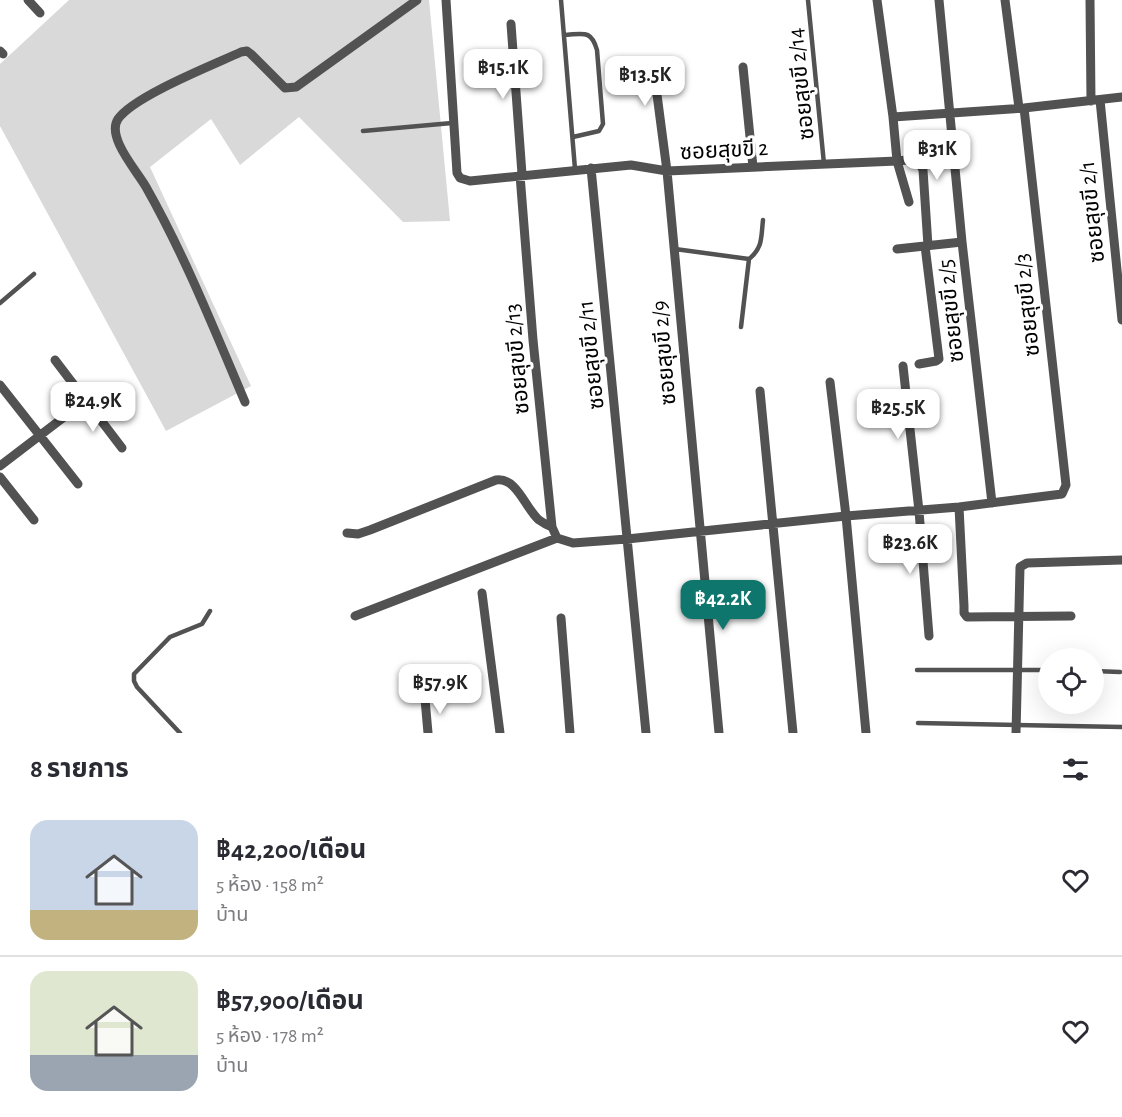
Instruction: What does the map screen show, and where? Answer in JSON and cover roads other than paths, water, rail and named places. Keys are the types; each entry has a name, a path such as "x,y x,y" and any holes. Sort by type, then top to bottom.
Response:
{"street":[{"path":"28,0 40,13"},
{"path":"244,402 206,309 146,186 115,137 118,119 131,106 151,94 247,51 285,88 296,87 417,0"},
{"name":"ซอยสุขขี 2","path":"446,0 452,123 457,173 460,178 470,181 521,174 631,165 667,171 915,160 921,164 923,170 927,246"},
{"path":"877,0 897,161 909,202"},
{"name":"ซอยสุขขี 2/5","path":"939,0 962,242 992,503"},
{"name":"ซอยสุขขี 2/3","path":"992,503 1059,496 1064,492 1066,485 1022,108 1005,0"},
{"name":"ซอยสุขขี 2/1","path":"1090,0 1095,101 1112,220 1122,320"},
{"name":"ซอยสุขขี 2/13","path":"511,24 533,340 552,527 557,538"},
{"name":"ซอยสุขขี 2/9","path":"679,67 662,76 656,87 667,171 719,733"},
{"path":"742,67 753,167"},
{"path":"893,117 1022,108 1122,97"},
{"name":"ซอยสุขขี 2/11","path":"591,168 646,733"},
{"path":"897,249 962,242"},
{"path":"919,364 939,359 927,246"},
{"path":"55,360 122,448"},
{"path":"903,366 919,511 929,636"},
{"path":"830,382 846,516 866,733"},
{"path":"0,386 78,484"},
{"path":"760,391 793,733"},
{"path":"0,466 85,401"},
{"path":"0,477 34,520"},
{"path":"347,533 358,534 370,530 503,479 516,490 537,518 552,527"},
{"path":"354,616 557,538 573,543 992,503"},
{"path":"959,507 964,613 967,617 1071,616"},
{"path":"1016,729 1017,616 1019,571 1022,565 1027,562 1122,560"},
{"path":"482,592 500,733"},
{"path":"561,618 570,733"},
{"path":"425,699 428,733"}],"lane":[{"path":"561,0 575,169"},
{"name":"ซอยสุขขี 2/14","path":"808,0 824,164"},
{"path":"564,35 588,34 594,39 600,81 602,128 599,131 573,137"},
{"path":"363,131 452,123"},
{"path":"741,327 748,259 760,248 763,220"},
{"path":"1112,220 1122,221"},
{"path":"673,248 748,259"},
{"path":"0,303 34,274"},
{"path":"180,733 137,687 134,674 172,634 202,624 210,611"},
{"path":"917,670 1038,670"},
{"path":"1104,671 1120,672"},
{"path":"918,723 1016,729 1122,727"}]}
